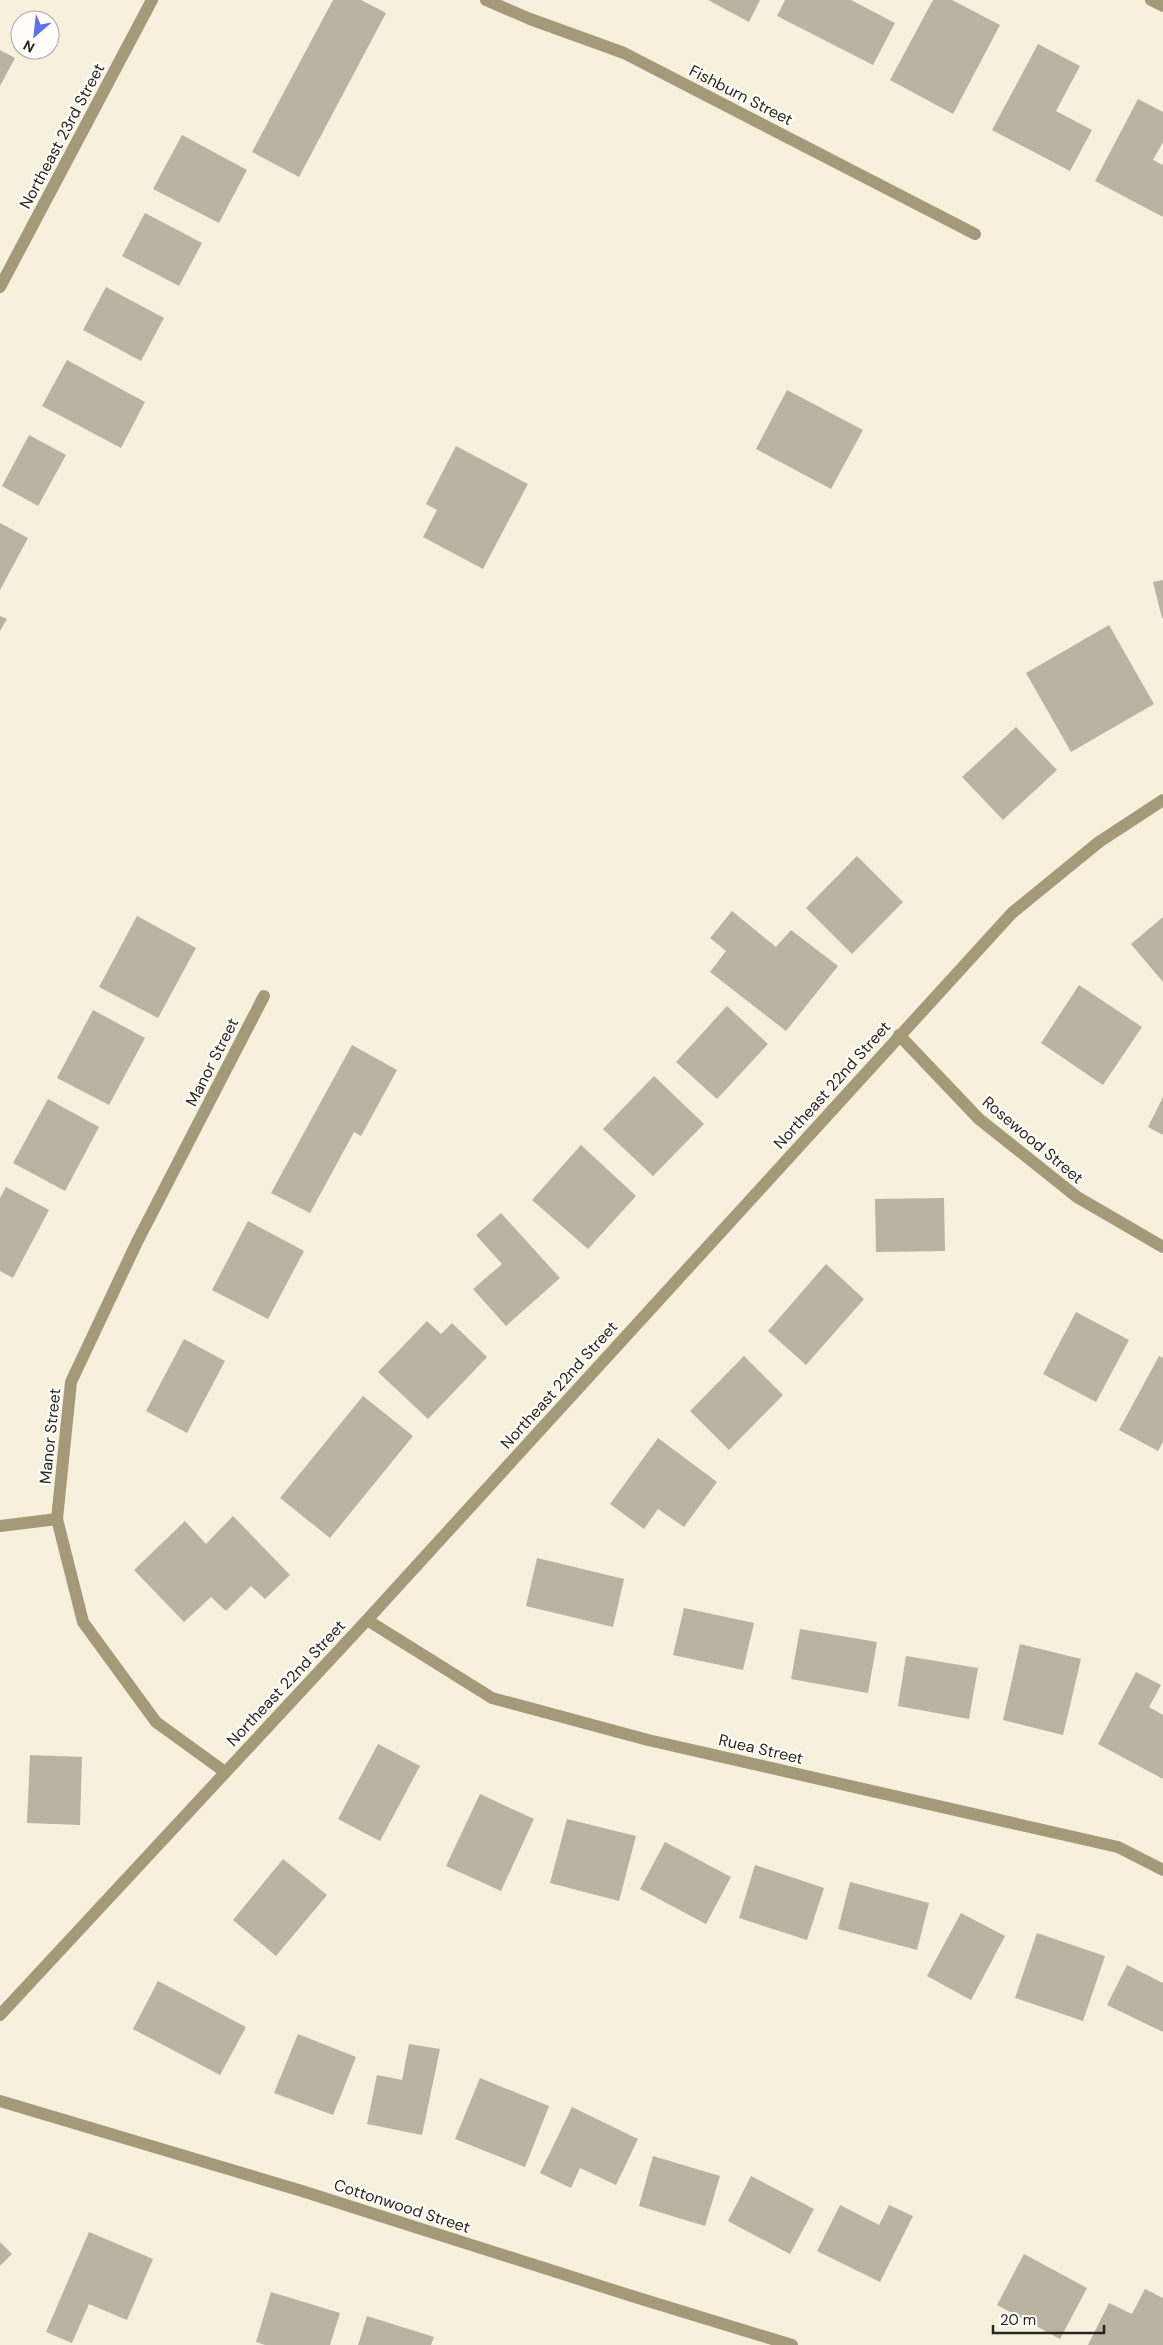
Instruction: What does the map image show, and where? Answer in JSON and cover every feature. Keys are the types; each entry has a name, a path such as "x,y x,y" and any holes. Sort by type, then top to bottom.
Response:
{"street":[{"name":"Northeast 23rd Street","path":"0,288 152,0"},
{"name":"Fishburn Street","path":"486,0 530,19 624,53 975,234"},
{"path":"1151,0 1163,6"},
{"name":"Northeast 22nd Street","path":"0,2015 367,1620 899,1035 1012,914 1099,842 1163,800"},
{"name":"Manor Street","path":"225,1772 156,1722 83,1622 57,1519 71,1382 137,1242 264,996"},
{"name":"Rosewood Street","path":"899,1035 979,1119 1077,1197 1163,1247"},
{"path":"0,1526 57,1519"},
{"name":"Ruea Street","path":"367,1620 492,1698 648,1740 1118,1846 1163,1870"},
{"name":"Cottonwood Street","path":"0,2101 302,2191 792,2345"}],"building":[{"path":"333,0 361,0 386,13 299,177 252,152"},
{"path":"708,0 760,0 749,22"},
{"path":"785,0 851,0 895,23 873,65 777,16"},
{"path":"933,0 952,0 1000,25 953,114 890,80"},
{"path":"1038,44 1080,66 1056,111 1092,130 1070,171 992,130"},
{"path":"0,50 10,55 10,60 14,60 0,86"},
{"path":"1138,99 1163,112 1163,142 1153,160 1163,165 1163,217 1095,181"},
{"path":"182,135 247,170 219,223 153,189"},
{"path":"145,213 202,243 179,286 122,256"},
{"path":"106,287 164,318 141,361 83,330"},
{"path":"67,360 145,402 121,448 42,406"},
{"path":"787,390 863,430 831,489 756,449"},
{"path":"29,435 66,455 38,506 2,486"},
{"path":"456,446 528,484 483,569 423,537 437,510 426,504"},
{"path":"0,523 28,538 0,590"},
{"path":"1163,580 1163,618 1162,618 1153,582"},
{"path":"0,616 7,619 0,631"},
{"path":"1109,625 1154,704 1071,752 1026,673"},
{"path":"1016,727 1057,770 1003,820 962,777"},
{"path":"857,856 903,902 852,954 806,908"},
{"path":"732,911 776,947 791,930 838,966 786,1031 710,972 726,951 710,938"},
{"path":"137,916 196,948 158,1018 99,987"},
{"path":"1163,917 1163,982 1131,944"},
{"path":"1079,985 1142,1027 1103,1085 1041,1043"},
{"path":"727,1006 768,1044 717,1099 676,1062"},
{"path":"93,1010 145,1038 109,1105 57,1078"},
{"path":"352,1045 397,1070 361,1136 354,1132 310,1213 271,1193"},
{"path":"654,1076 704,1124 653,1176 603,1129"},
{"path":"1163,1097 1163,1135 1148,1127"},
{"path":"48,1099 99,1127 65,1191 13,1163"},
{"path":"581,1145 636,1196 588,1249 532,1200"},
{"path":"6,1187 49,1210 13,1278 0,1271 0,1198"},
{"path":"944,1198 945,1251 876,1252 875,1199"},
{"path":"501,1213 560,1278 506,1326 473,1289 502,1264 476,1235"},
{"path":"248,1221 304,1251 268,1319 212,1290"},
{"path":"826,1264 864,1299 806,1365 768,1331"},
{"path":"1076,1312 1129,1340 1096,1402 1043,1374"},
{"path":"427,1321 441,1334 452,1323 487,1357 428,1419 378,1372"},
{"path":"184,1339 225,1361 187,1433 146,1411"},
{"path":"744,1356 783,1395 729,1450 690,1411"},
{"path":"1159,1356 1163,1358 1163,1442 1158,1451 1119,1430"},
{"path":"363,1396 413,1436 330,1538 280,1498"},
{"path":"658,1438 717,1482 684,1527 658,1509 644,1529 610,1504"},
{"path":"233,1516 290,1575 265,1599 251,1586 226,1611 211,1597 184,1622 134,1570 185,1521 206,1544"},
{"path":"537,1558 624,1579 613,1627 526,1606"},
{"path":"684,1608 754,1623 743,1670 673,1655"},
{"path":"800,1629 877,1642 868,1693 791,1679"},
{"path":"1020,1644 1081,1659 1063,1735 1003,1720"},
{"path":"906,1656 978,1668 969,1719 898,1706"},
{"path":"1136,1672 1161,1685 1149,1707 1163,1715 1163,1779 1098,1744"},
{"path":"378,1744 420,1766 380,1841 338,1819"},
{"path":"30,1755 82,1757 80,1825 27,1823"},
{"path":"480,1794 534,1819 501,1891 446,1866"},
{"path":"567,1819 636,1836 619,1901 550,1883"},
{"path":"665,1842 731,1877 706,1924 640,1889"},
{"path":"283,1859 327,1895 276,1956 233,1920"},
{"path":"755,1865 824,1888 807,1940 739,1918"},
{"path":"850,1882 929,1903 917,1950 838,1929"},
{"path":"961,1913 1005,1936 971,2000 927,1976"},
{"path":"1037,1933 1105,1956 1083,2021 1015,1998"},
{"path":"1127,1965 1163,1983 1163,2032 1107,2005"},
{"path":"158,1981 246,2027 220,2075 133,2029"},
{"path":"298,2034 356,2057 333,2115 274,2093"},
{"path":"409,2044 440,2049 422,2135 367,2124 377,2075 402,2080"},
{"path":"480,2078 549,2106 525,2167 455,2139"},
{"path":"572,2107 638,2139 616,2185 580,2168 571,2188 540,2173"},
{"path":"653,2156 720,2176 705,2226 639,2206"},
{"path":"751,2176 814,2209 790,2254 728,2221"},
{"path":"840,2205 879,2225 889,2205 913,2216 880,2282 817,2251"},
{"path":"89,2232 153,2259 127,2320 89,2304 72,2343 46,2332"},
{"path":"0,2242 12,2254 0,2266"},
{"path":"1024,2254 1087,2288 1060,2339 997,2305"},
{"path":"1145,2289 1163,2298 1163,2345 1088,2345 1109,2303 1132,2314"},
{"path":"271,2292 340,2313 330,2345 265,2345 256,2342"},
{"path":"367,2316 434,2337 431,2345 358,2345"}]}
